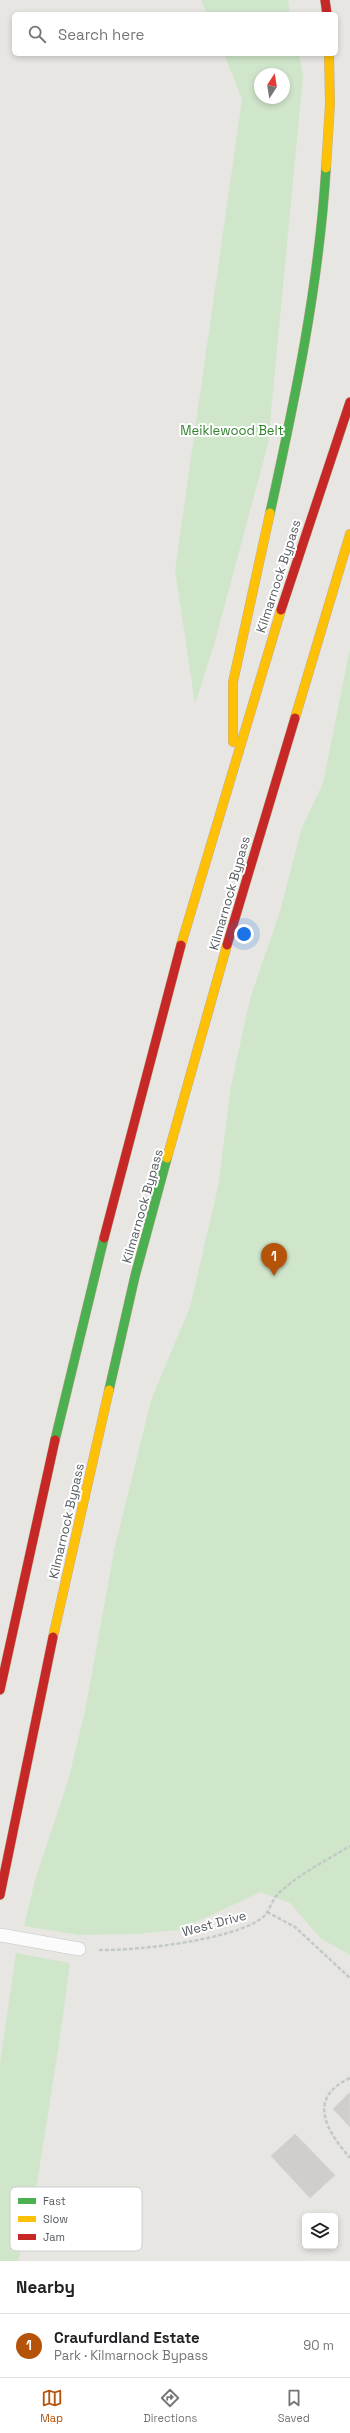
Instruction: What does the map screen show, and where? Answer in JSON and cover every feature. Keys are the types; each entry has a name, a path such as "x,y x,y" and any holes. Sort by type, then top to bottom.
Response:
{"highway":[{"path":"325,0 328,12"},
{"path":"328,12 330,0"},
{"path":"233,765 233,682 300,377 314,286 324,197 330,104 329,56"},
{"name":"Kilmarnock Bypass","path":"0,1690 59,1415 120,1169 233,765 323,476 350,402"},
{"name":"Kilmarnock Bypass","path":"0,1895 52,1640 136,1276 204,1023 350,534"}],"lane":[{"path":"0,1935 78,1949"}],"path":[{"name":"West Drive","path":"78,1949 131,1949 183,1942 246,1927 267,1912 278,1893 350,1846"},
{"path":"267,1912 295,1927 350,1978"},
{"path":"350,2078 334,2090 327,2099 325,2109 325,2122 333,2137 350,2158"}],"green space":[{"path":"201,0 288,0 290,12 206,12"},
{"name":"Meiklewood Belt","path":"225,56 299,56 303,76 268,444 214,645 195,704 175,570 242,99"},
{"path":"350,648 350,1955 320,1938 290,1903 261,1892 179,1930 137,1934 79,1935 24,1926 35,1880 68,1781 85,1711 114,1551 151,1400 190,1307 218,1187 231,1086 250,999 280,911 301,830 323,783"},
{"path":"16,1953 70,1963 36,2187 10,2187 10,2251 21,2251 18,2261 0,2261 0,2063"}],"building":[{"path":"350,2092 350,2127 333,2109"},
{"path":"295,2134 335,2175 310,2198 271,2156"}],"traffic: fast":[{"path":"270,513 297,385 312,299 323,212 326,168"},
{"path":"109,1390 135,1276 167,1158"},
{"path":"55,1440 104,1238"}],"traffic: slow":[{"path":"326,168 330,104 329,56"},
{"path":"233,742 233,682 270,513"},
{"path":"295,718 350,534"},
{"path":"181,945 281,610"},
{"path":"167,1158 227,945"},
{"path":"53,1637 109,1390"}],"traffic: jam":[{"path":"325,0 327,12"},
{"path":"281,610 350,402"},
{"path":"227,945 295,718"},
{"path":"104,1238 181,945"},
{"path":"0,1690 55,1440"},
{"path":"0,1895 53,1637"}],"place":[{"name":"Craufurdland Estate","path":"274,1276"}]}
